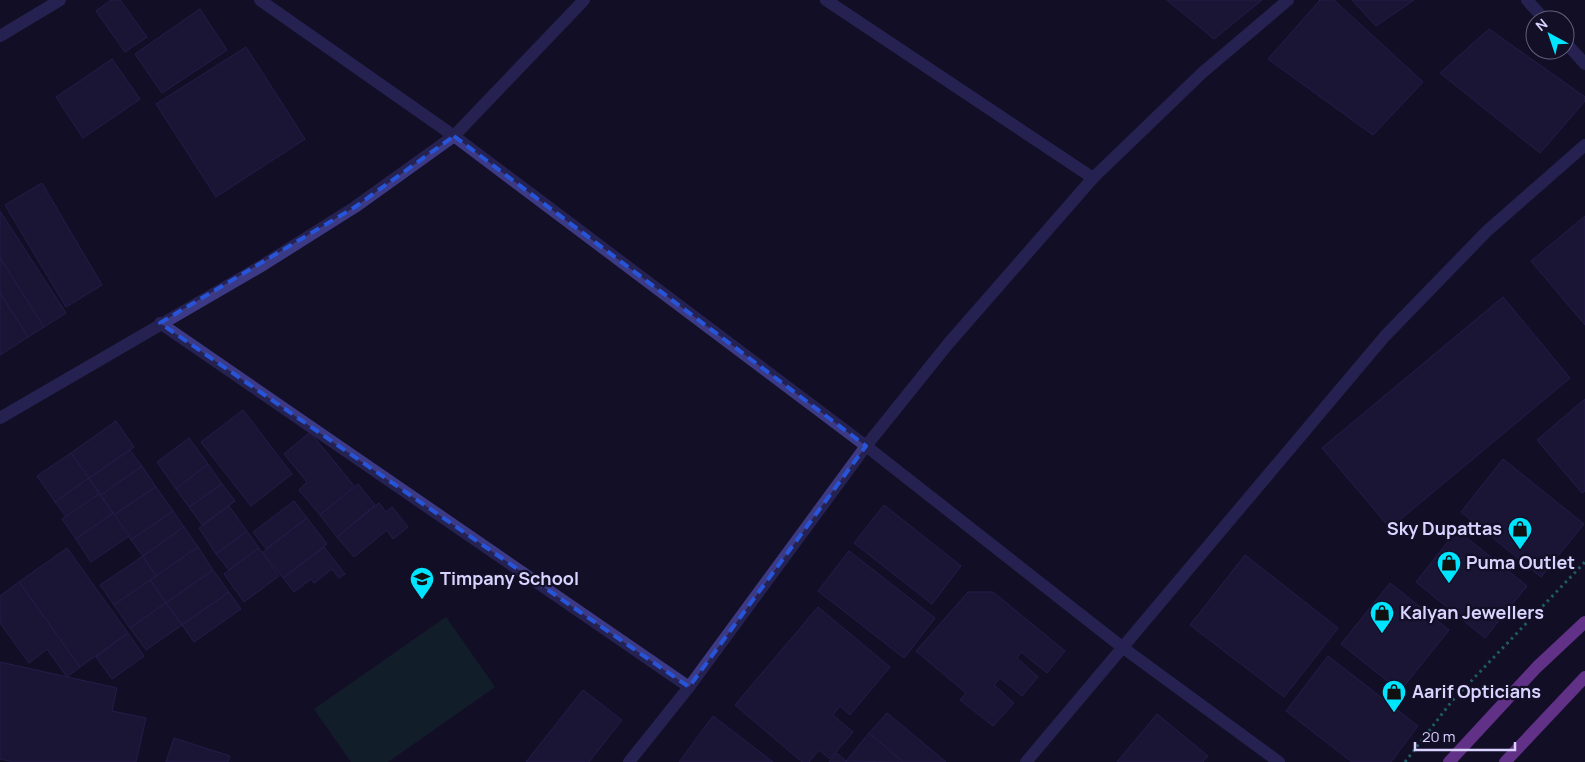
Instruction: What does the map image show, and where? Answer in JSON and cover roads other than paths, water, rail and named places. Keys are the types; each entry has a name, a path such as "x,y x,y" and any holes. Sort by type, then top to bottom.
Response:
{"main road":[{"path":"1450,762 1538,667 1585,622"},
{"path":"1505,762 1585,677"}],"street":[{"path":"0,36 60,0"},
{"path":"260,0 454,136 866,446 1122,647 1279,762"},
{"path":"0,418 263,264 355,206 454,136 584,0"},
{"path":"826,0 1093,178"},
{"path":"629,762 689,687 866,446 948,344 1093,178 1202,73 1288,0"},
{"path":"1527,0 1536,10"},
{"path":"1575,53 1585,64"},
{"path":"1026,762 1385,336 1487,231 1585,145"},
{"path":"160,323 689,687"}],"place":[{"name":"Sky Dupattas","path":"1520,550"},
{"name":"Puma Outlet","path":"1449,584"},
{"name":"Timpany School","path":"422,600"},
{"name":"Kalyan Jewellers","path":"1382,634"},
{"name":"Aarif Opticians","path":"1394,713"}]}
